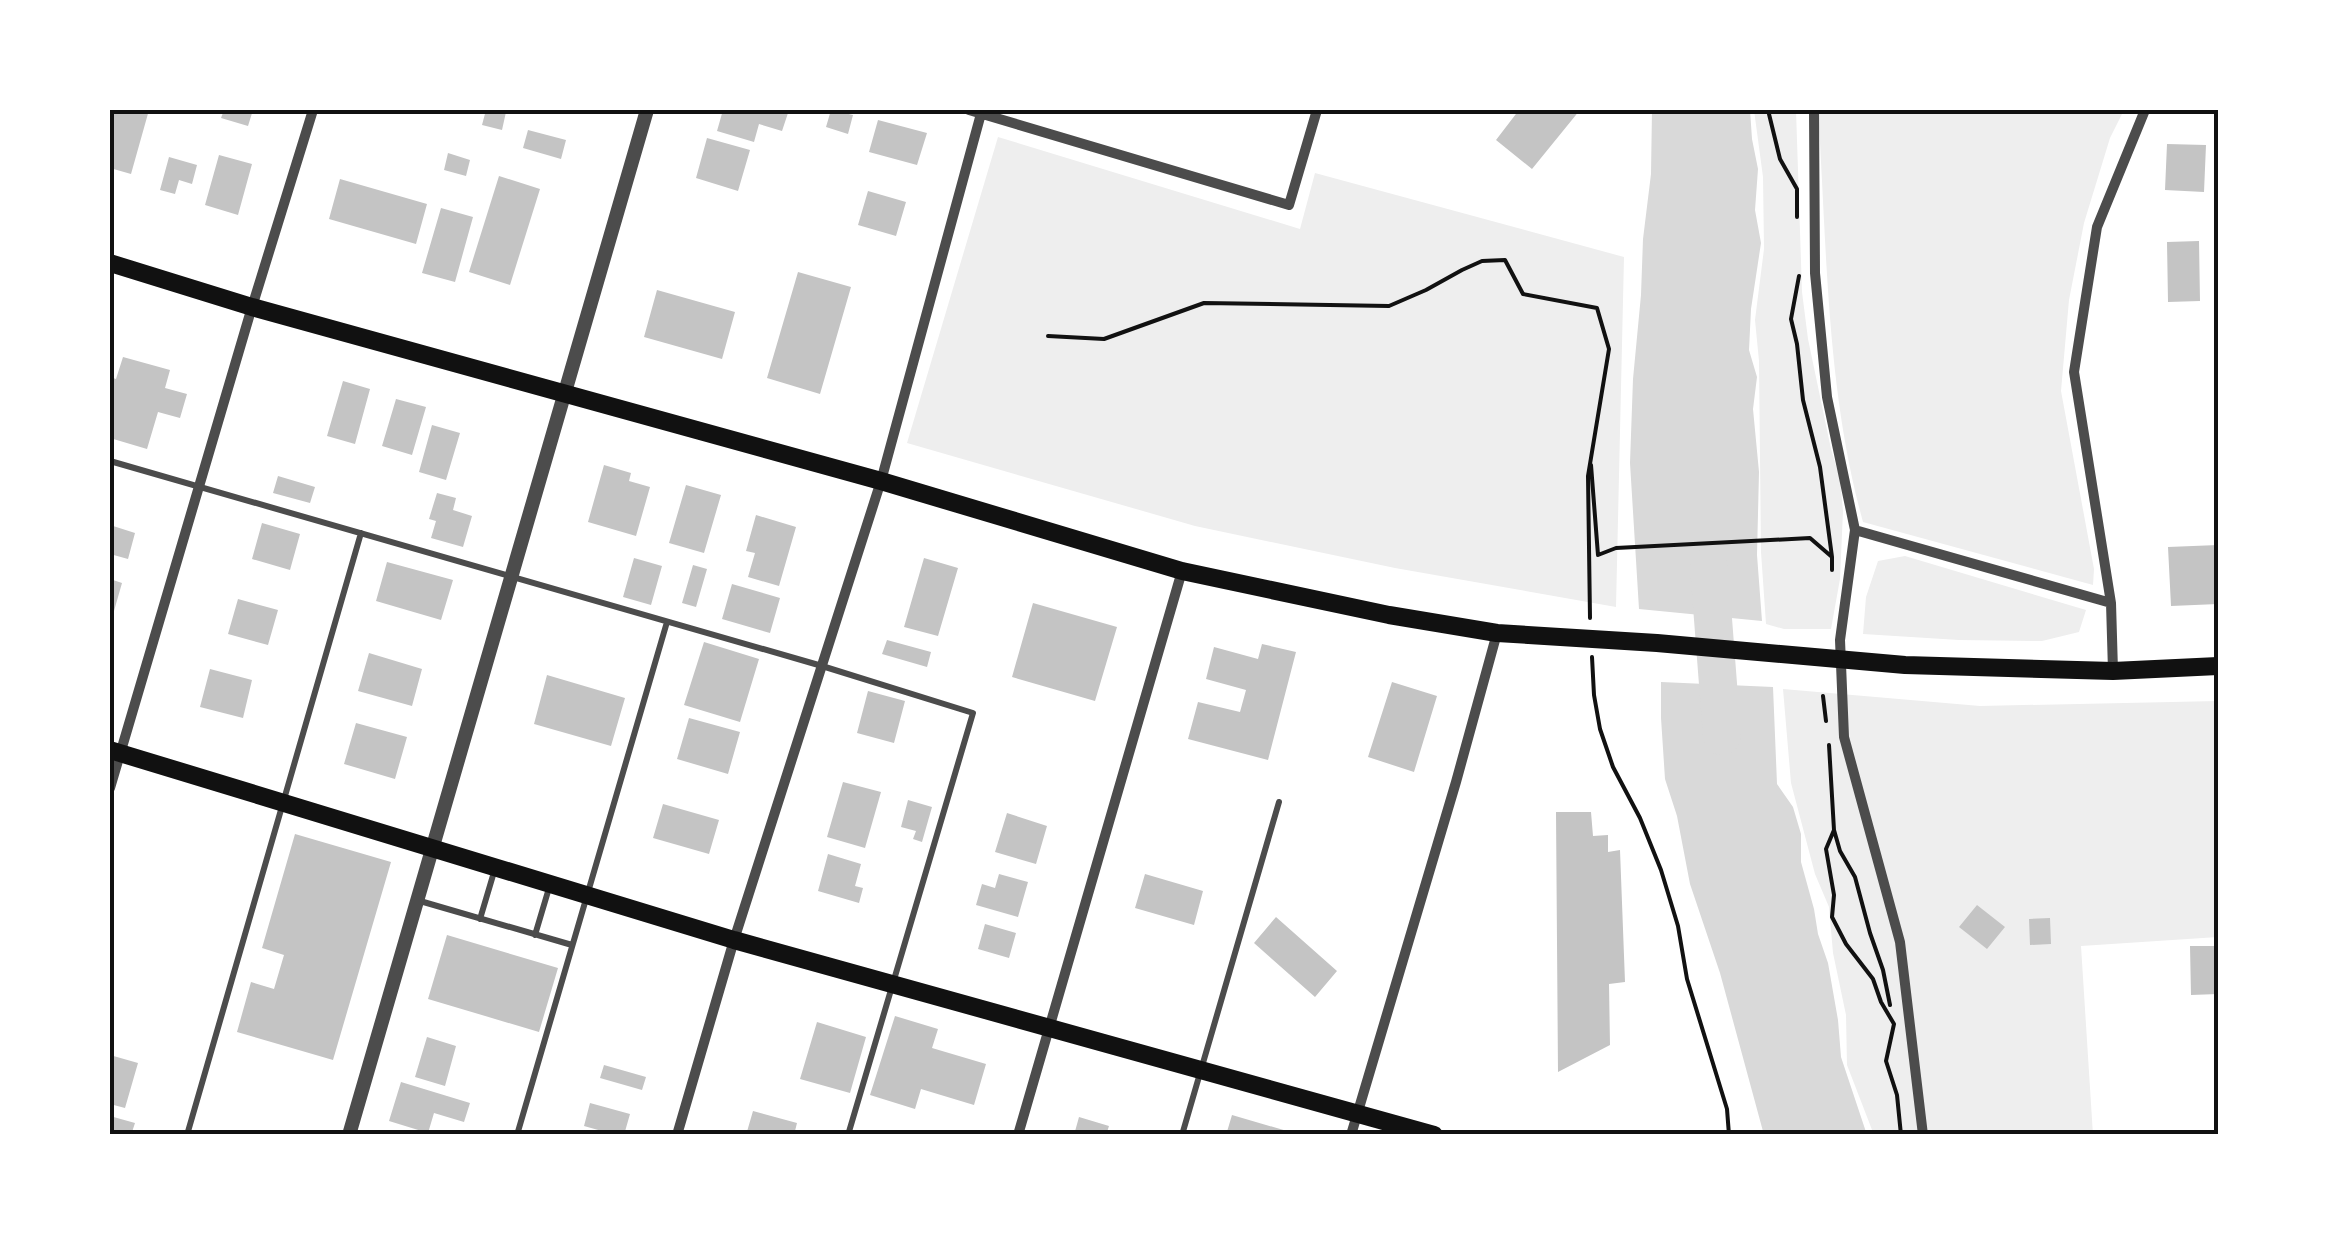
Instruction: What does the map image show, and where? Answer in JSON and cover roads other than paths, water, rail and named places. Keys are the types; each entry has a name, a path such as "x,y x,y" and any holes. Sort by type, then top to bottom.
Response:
{"main road":[{"path":"110,263 252,308 881,482 1182,571 1388,615 1497,634 1905,664 2113,670 2218,666"},
{"path":"115,752 734,940 1434,1135"}],"street":[{"path":"110,788 115,752 313,110"},
{"path":"349,1135 648,110"},
{"path":"968,110 1290,204 1317,110"},
{"path":"1814,110 1815,272 1827,397 1855,530 1840,640 1844,737 1900,942 1923,1135"},
{"path":"2113,670 2111,603 2074,372 2098,226 2145,110"},
{"path":"677,1135 734,940 881,482 982,112"},
{"path":"1855,530 2111,603"},
{"path":"1018,1135 1182,571"},
{"path":"1351,1135 1497,634"}],"lane":[{"path":"110,461 973,713 848,1135"},
{"path":"187,1135 361,533"},
{"path":"517,1135 667,622"},
{"path":"1182,1135 1279,802"},
{"path":"480,919 496,867"},
{"path":"535,935 550,884"},
{"path":"418,900 572,946"}],"waterway":[{"path":"1709,567 1722,736"}]}
